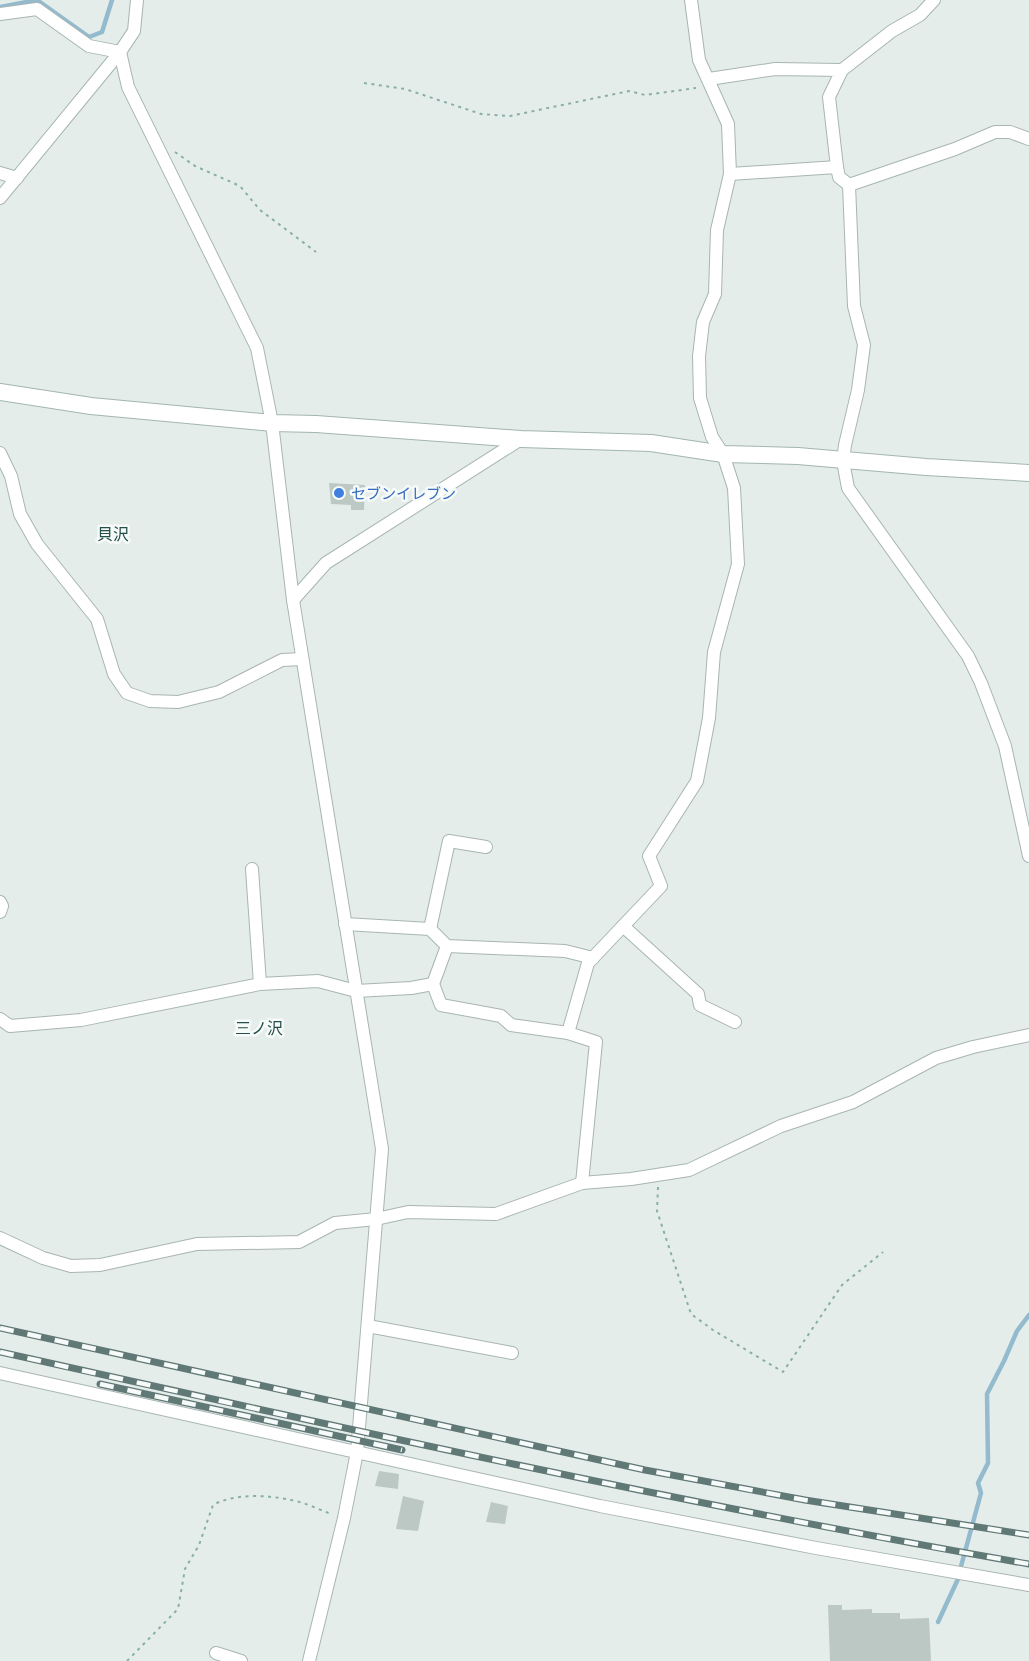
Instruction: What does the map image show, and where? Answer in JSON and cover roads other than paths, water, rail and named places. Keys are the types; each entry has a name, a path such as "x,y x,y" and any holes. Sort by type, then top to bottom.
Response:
{"street":[{"path":"0,198 120,52 134,31 137,0"},
{"path":"568,1033 588,963 661,886 649,856 697,781 709,718 714,652 738,564 734,488 723,453 712,437 700,398 699,356 703,322 715,294 717,230 730,174 728,124 699,60 691,0"},
{"path":"849,184 839,177 829,97 842,70 892,31 921,15 934,0"},
{"path":"0,14 37,9 89,46 120,52"},
{"path":"120,52 128,87 257,348 272,423 302,659 382,1149 357,1452 344,1518 309,1661"},
{"path":"710,83 775,69 842,70"},
{"path":"849,184 955,149 995,132 1010,132 1029,139"},
{"path":"730,174 837,167"},
{"path":"0,173 17,178"},
{"path":"849,184 854,306 864,345 858,390 844,445 843,461 848,488 968,656 981,682 1005,746 1029,856"},
{"path":"0,392 91,406 272,423 316,423 521,439 651,443 723,453 798,456 1029,473"},
{"path":"293,600 326,562 521,439"},
{"path":"0,453 11,476 20,514 37,544 96,619 114,674 127,693 150,701 178,702 219,692 282,660 302,659"},
{"path":"430,929 449,842 486,846"},
{"path":"252,869 260,984"},
{"path":"0,902 2,906 0,912"},
{"path":"345,924 430,929 447,946 565,951 593,958"},
{"path":"623,926 698,994 700,1005 735,1022"},
{"path":"447,946 434,984 441,1005 501,1016 511,1025 568,1033 596,1042 582,1183"},
{"path":"0,1019 10,1026 81,1020 260,984 318,981 356,991 411,988 434,984"},
{"path":"0,1238 43,1258 71,1266 100,1265 197,1244 299,1242 335,1223 376,1219 408,1212 496,1214 582,1183 689,1170 781,1126 853,1102 936,1058 1029,1035"},
{"path":"368,1326 512,1353"},
{"path":"0,1373 600,1506 1029,1586"},
{"path":"216,1653 241,1661"}],"waterway":[{"path":"0,7 37,0 89,37 102,32 112,0"},
{"path":"960,1570 981,1493 978,1483 988,1463 987,1394 1017,1331 1029,1315"},
{"path":"938,1622 958,1579"}],"railway":[{"path":"0,1328 645,1470 805,1500 1029,1535"},
{"path":"0,1352 642,1491 1029,1564"},
{"path":"100,1384 402,1450"}],"place":[{"name":"セブンイレブン","path":"339,493"}],"district":[{"name":"貝沢","path":"113,534"},
{"name":"三ノ沢","path":"259,1028"}]}
